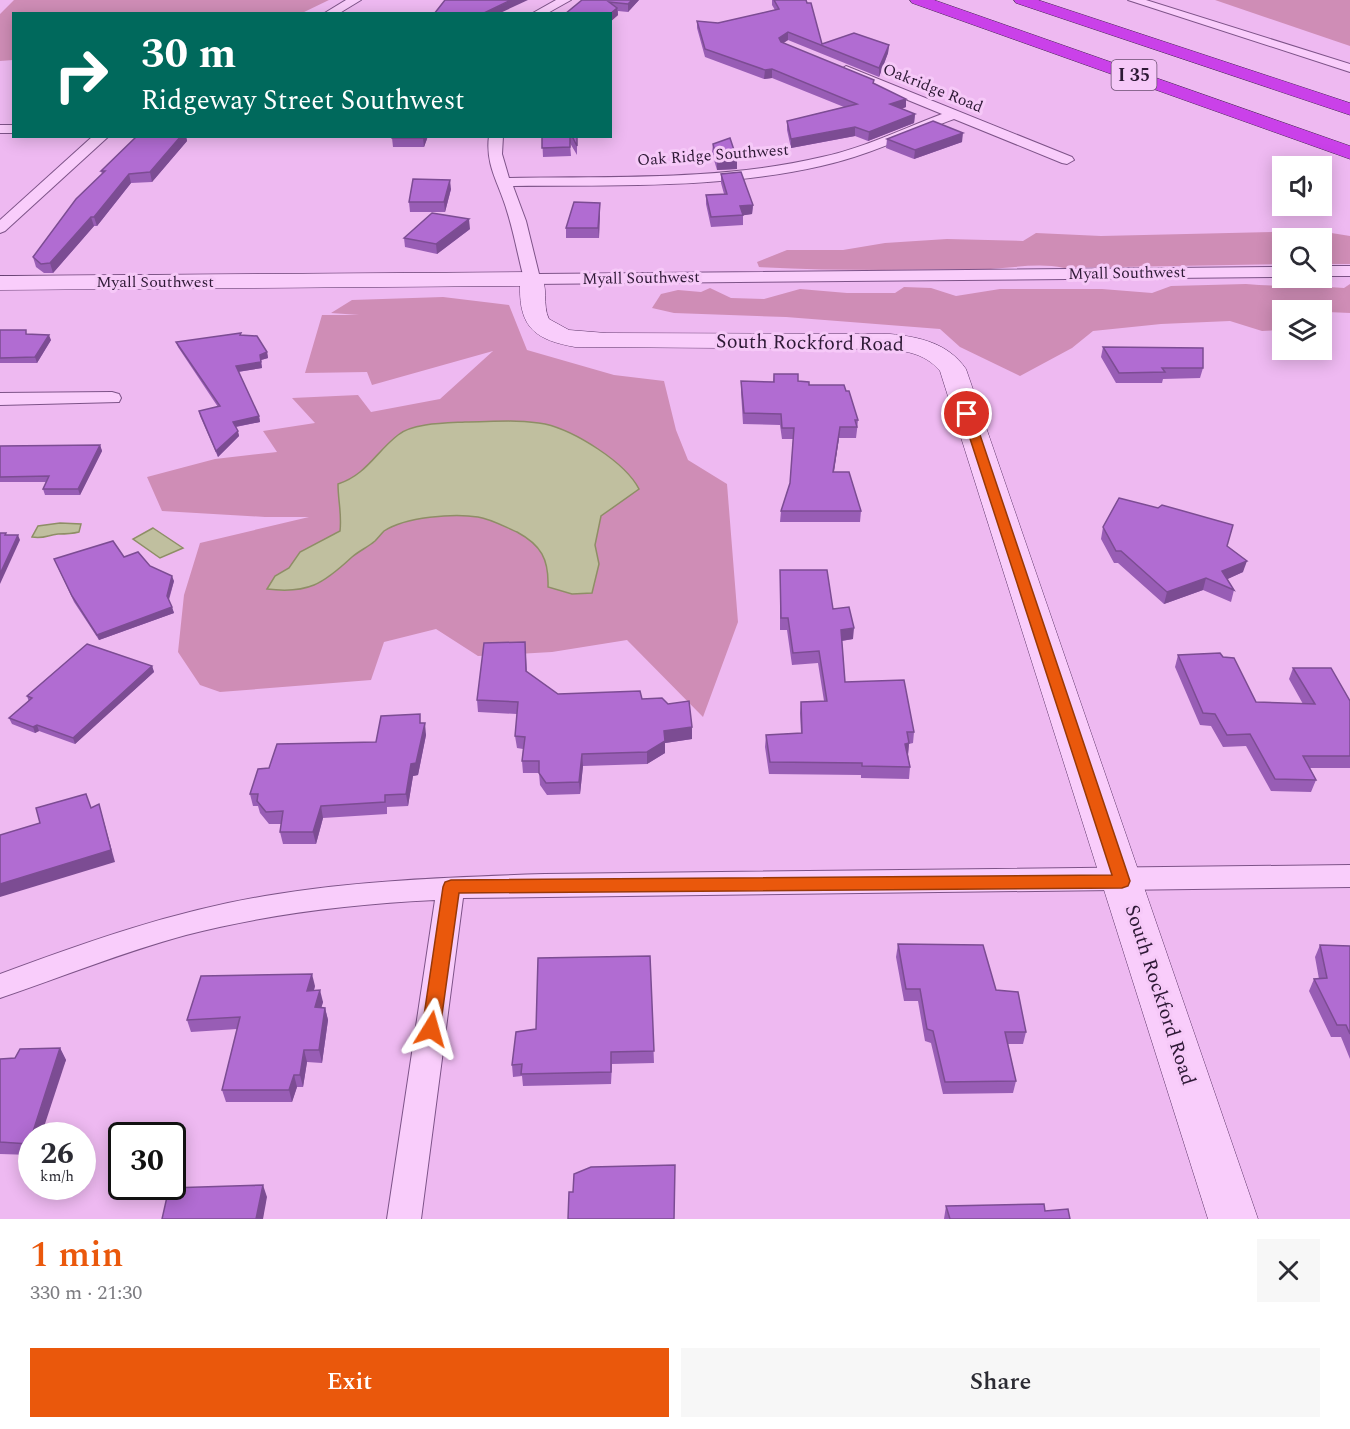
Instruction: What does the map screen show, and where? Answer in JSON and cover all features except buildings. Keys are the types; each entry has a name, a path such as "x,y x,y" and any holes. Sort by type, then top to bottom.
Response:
{"highway":[{"name":"I 35","path":"918,0 1124,71 1350,153"},
{"name":"I 35","path":"1022,0 1350,109"}],"street":[{"path":"332,12 355,0"},
{"path":"540,12 565,0"},
{"path":"1134,0 1350,68"},
{"name":"Oakridge Road","path":"828,63 1067,160"},
{"name":"Oak Ridge Southwest","path":"502,182 689,178 759,172 831,159 954,114"},
{"path":"0,228 100,138"},
{"name":"South Rockford Road","path":"496,138 493,152 502,182 512,202 532,279 532,304 538,322 544,329 566,337 606,341 900,342 927,349 947,361 953,369 1233,1219"},
{"path":"1332,271 1350,271"},
{"name":"Myall Southwest","path":"0,284 1272,272"},
{"path":"0,399 112,398"},
{"path":"0,986 94,950 187,924 301,901 451,887 1122,881 1350,876"},
{"path":"404,1219 451,887"}],"shaded area":[{"path":"14,0 329,0 304,12 12,12 12,60 0,61 0,14"},
{"path":"1215,0 1350,0 1350,46"},
{"path":"1272,232 1272,264 870,270 759,267 757,262 787,250 843,250 885,243 947,239 1023,241 1036,233 1101,236"},
{"path":"1332,233 1350,236 1350,264 1332,264"},
{"path":"1246,284 1272,285 1272,288 1344,288 1350,284 1350,313 1332,312 1332,300 1272,300 1272,330 1262,331 1230,321 1161,324 1093,331 1072,348 1020,376 960,347 940,329 786,317 674,313 652,308 661,294 678,290 701,292 710,288 731,298 764,299 800,289 847,293 895,293 904,287 931,288 956,296 1000,289 1102,289 1152,293 1171,286"},
{"path":"443,297 509,305 527,350 614,375 664,381 676,430 688,460 727,484 738,622 703,717 627,640 552,652 478,656 436,629 384,642 371,680 220,692 200,685 178,652 184,595 200,543 309,517 162,511 147,477 215,459 277,452 263,431 315,423 292,398 358,395 371,412 440,399 493,351 372,385 367,372 305,373 322,315 359,315 331,313 352,300"},
{"path":"526,422 557,428 598,449 623,468 632,479 639,489 601,516 595,545 599,564 592,593 572,594 548,587 545,561 532,542 517,532 488,519 456,516 417,519 393,526 332,574 314,585 294,590 267,589 275,576 289,568 300,552 340,531 338,484 356,475 404,431 430,424"},
{"path":"60,523 81,524 79,532 32,537 38,526"},
{"path":"153,528 183,548 160,558 133,539"}],"route":[{"path":"431,1029 451,887 1122,881 967,414"}]}
